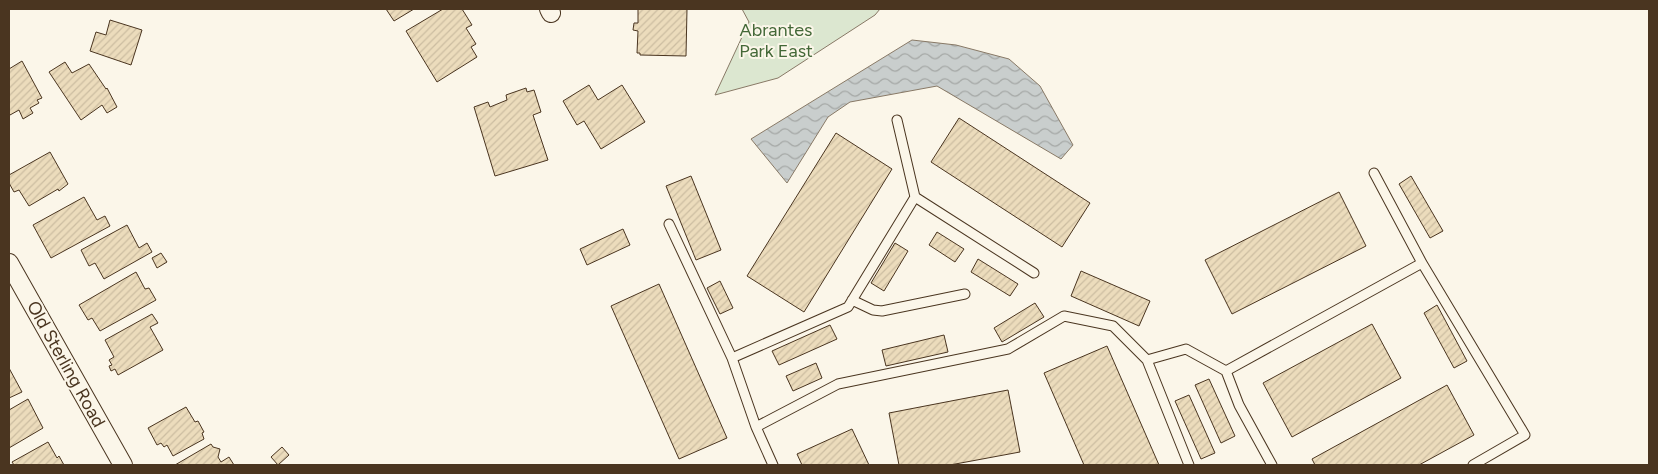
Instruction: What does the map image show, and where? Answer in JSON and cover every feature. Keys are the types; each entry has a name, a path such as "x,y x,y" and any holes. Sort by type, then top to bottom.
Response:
{"street":[{"name":"Old Sterling Road","path":"9,262 123,465"}],"lane":[{"path":"897,120 915,196 1034,273"},
{"path":"1374,173 1422,263 1525,435 1473,465"},
{"path":"732,358 848,307 915,196"},
{"path":"669,224 732,358 756,427 773,465"},
{"path":"1226,371 1422,263"},
{"path":"852,300 878,311 965,294"},
{"path":"756,427 838,384 1008,349 1064,316 1113,326 1147,360 1190,465"},
{"path":"1147,360 1186,349 1226,371 1238,405 1272,465"}],"green space":[{"name":"Abrantes Park East","path":"742,9 880,9 875,15 778,78 715,95 749,22"}],"water":[{"path":"912,40 956,45 1009,59 1040,86 1073,145 1061,159 937,86 850,102 828,117 787,183 751,139"}],"building":[{"path":"386,9 414,9 394,21"},
{"path":"443,9 462,9 472,25 466,28 476,44 471,47 477,57 437,82 406,31"},
{"path":"638,9 687,9 686,56 640,55 640,53 637,53 638,31 633,30 634,23 638,23"},
{"path":"110,20 142,30 131,65 90,51 96,32 106,35"},
{"path":"22,61 42,98 37,100 39,103 30,108 33,113 23,119 19,110 10,115 9,113 9,69"},
{"path":"65,62 72,73 89,64 107,88 117,107 107,113 102,105 81,120 49,72"},
{"path":"589,85 598,100 622,85 645,122 601,149 584,121 577,125 563,101"},
{"path":"526,88 527,92 534,90 541,112 533,115 548,160 495,176 474,107 488,102 490,107 507,100 506,95"},
{"path":"959,118 1090,203 1062,247 931,162"},
{"path":"836,133 892,169 804,312 747,276"},
{"path":"50,152 68,184 59,191 58,189 29,206 19,190 14,192 9,183 9,175"},
{"path":"691,176 721,250 696,260 666,186"},
{"path":"1411,176 1443,231 1430,238 1399,184"},
{"path":"1339,192 1366,246 1232,314 1205,260"},
{"path":"84,197 97,220 105,216 110,226 51,258 33,225"},
{"path":"127,225 139,248 147,243 152,252 104,279 95,263 89,266 81,250"},
{"path":"623,229 630,245 587,265 580,249"},
{"path":"937,232 964,249 955,262 929,245"},
{"path":"895,243 908,251 884,291 871,283"},
{"path":"161,253 167,262 157,268 152,258"},
{"path":"978,259 1018,284 1010,296 971,272"},
{"path":"1081,271 1150,301 1139,326 1071,296"},
{"path":"136,272 145,289 149,288 156,300 100,331 92,318 88,320 79,305"},
{"path":"720,281 733,308 720,314 707,288"},
{"path":"659,284 727,438 679,459 611,306"},
{"path":"1035,303 1044,317 1002,342 994,328"},
{"path":"1437,305 1467,361 1454,368 1424,313"},
{"path":"152,314 158,323 150,327 163,350 118,375 115,369 111,371 109,366 112,365 109,360 114,357 105,340"},
{"path":"1372,324 1401,378 1292,437 1263,383"},
{"path":"830,325 837,339 779,365 772,351"},
{"path":"944,335 948,352 886,366 882,350"},
{"path":"1107,346 1159,465 1084,465 1044,373"},
{"path":"816,363 822,378 793,391 786,376"},
{"path":"9,368 22,392 9,398"},
{"path":"1209,379 1235,436 1221,443 1195,385"},
{"path":"1447,385 1474,435 1419,465 1315,465 1312,459"},
{"path":"1008,390 1020,452 950,465 899,465 889,413"},
{"path":"1189,395 1215,453 1201,459 1175,401"},
{"path":"28,399 43,428 9,448 9,410"},
{"path":"186,407 195,422 198,421 204,432 202,433 204,439 173,456 167,445 164,447 161,443 157,445 148,428"},
{"path":"852,429 869,465 802,465 797,454"},
{"path":"48,442 57,458 59,456 64,465 14,465 12,462"},
{"path":"211,444 213,447 220,449 218,457 221,462 229,457 234,465 175,465"},
{"path":"282,447 289,455 278,465 271,457"}]}
